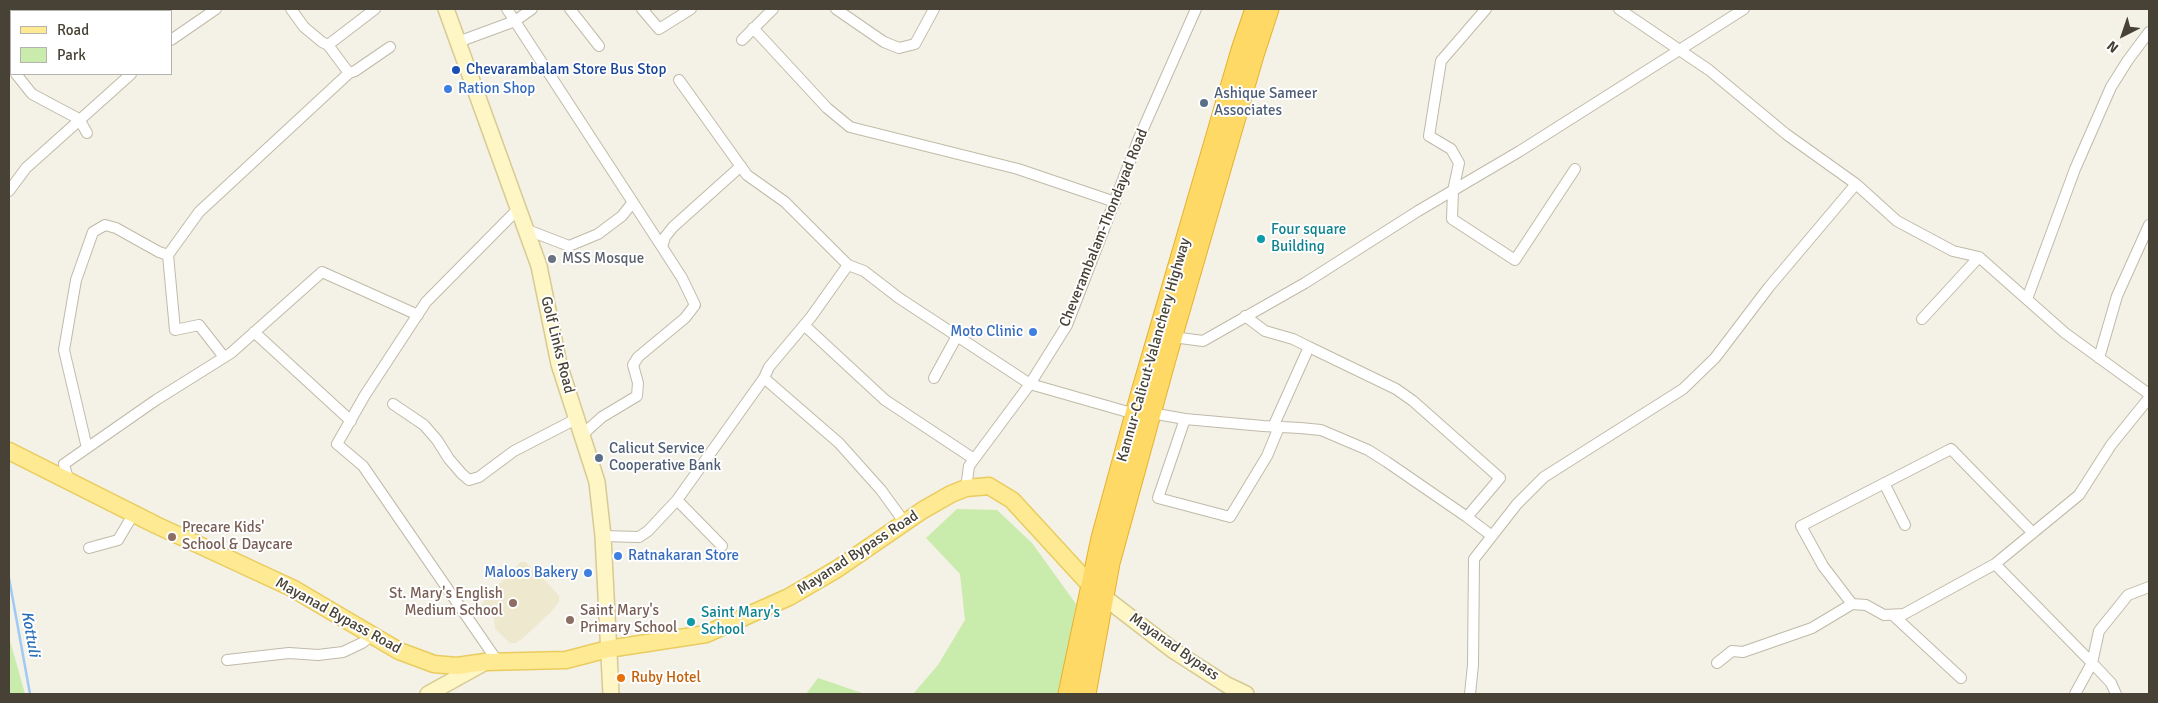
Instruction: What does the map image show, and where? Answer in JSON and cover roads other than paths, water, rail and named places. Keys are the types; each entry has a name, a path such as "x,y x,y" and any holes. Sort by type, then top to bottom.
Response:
{"highway":[{"name":"Kannur-Calicut-Valanchery Highway","path":"1068,694 1097,592 1110,562 1143,414 1240,50 1255,9"},
{"name":"Kannur-Calicut-Valanchery Highway","path":"1143,414 1173,338 1254,55 1270,9"},
{"name":"Kannur-Calicut-Valanchery Highway","path":"1086,694 1097,592"}],"main road":[{"name":"Golf Links Road","path":"446,9 539,266 558,364 597,482 603,536 611,694"},
{"name":"Mayanad Bypass Road","path":"9,451 69,483 98,494 292,588 399,651 434,664 457,666 464,670 492,662 566,660 608,649 706,634 789,597 837,569 951,494 966,488 989,486 1012,500 1097,592"},
{"name":"Mayanad Bypass","path":"1097,592 1174,651 1227,685 1246,694"},
{"path":"428,694 464,670"}],"street":[{"path":"172,39 216,9"},
{"path":"291,9 304,27 328,45 349,73"},
{"path":"328,45 375,9"},
{"path":"507,9 682,278 695,305 685,318 638,357 633,365 638,383 637,396 602,417 582,434"},
{"path":"458,42 515,21 532,9"},
{"path":"570,9 599,46"},
{"path":"642,9 659,29 691,9"},
{"path":"742,40 773,9"},
{"path":"836,9 884,42 899,48 915,44 934,9"},
{"name":"Cheverambalam-Thondayad Road","path":"966,488 970,466 974,459 1030,384 1067,325 1139,138 1196,9"},
{"path":"1486,9 1441,61 1429,136 1451,149 1459,163 1453,191 1452,219 1515,260 1575,169"},
{"path":"1619,9 1709,70 1786,134 1856,184 1897,221 1953,251 1979,257 2065,333 2149,394"},
{"path":"1173,338 1203,341 1305,283 1418,211 1520,151 1744,9"},
{"path":"753,28 827,108 850,127 1018,168 1114,202"},
{"path":"2027,299 2075,168 2111,87 2149,32"},
{"path":"224,357 199,325 176,330 168,255 199,212 349,73 355,71 390,47"},
{"path":"17,75 32,94 79,119 87,133"},
{"path":"9,191 26,168 130,75"},
{"path":"679,80 748,175 786,202 848,265 864,272 899,298 1030,384 1143,414 1185,420 1321,430 1368,450 1397,467 1492,536"},
{"path":"662,247 673,227 741,166"},
{"path":"1470,694 1473,665 1474,559 1517,504 1544,477 1683,389 1715,358 1769,287 1856,184"},
{"path":"525,228 569,246 598,234 622,216 632,202"},
{"path":"492,662 363,466 337,444 426,302 518,209"},
{"path":"87,448 64,350 76,280 93,232 105,225 116,228 168,255"},
{"path":"2099,358 2117,296 2149,225"},
{"path":"1922,318 1979,257"},
{"path":"603,536 639,537 648,532 677,500 764,378 769,367 804,325 848,265"},
{"path":"69,483 64,464 156,400 224,357 322,272 418,315"},
{"path":"1246,316 1265,331 1294,339 1396,389 1425,410 1500,478 1467,517"},
{"path":"804,325 885,400 974,459"},
{"path":"254,332 351,421"},
{"path":"934,378 958,336"},
{"path":"1185,420 1158,498 1230,517 1267,456 1276,427 1309,347"},
{"path":"764,378 838,442 881,490 905,523"},
{"path":"1717,663 1732,651 1743,652 1812,628 1852,604 1866,605 1884,615 1894,616 1916,609 1995,564 2079,495 2111,445 2149,398"},
{"path":"392,404 424,425 438,440 455,467 469,480 478,477 514,452 576,419"},
{"path":"1852,604 1823,566 1801,526 1951,449 2033,533"},
{"path":"1884,483 1905,526"},
{"path":"677,500 722,546"},
{"path":"89,548 118,540 134,513"},
{"path":"1995,564 2092,663 2110,683 2116,694"},
{"path":"2075,694 2092,663 2099,631 2128,595 2149,587"},
{"path":"1894,616 1961,678"},
{"path":"227,660 288,653 318,655 344,652 362,643 372,635"}],"waterway":[{"name":"Kottuli","path":"9,578 30,694"}],"place":[{"name":"Chevarambalam Store Bus Stop","path":"456,70"},
{"name":"Ration Shop","path":"448,89"},
{"name":"Ashique Sameer Associates","path":"1204,103"},
{"name":"Four square Building","path":"1261,239"},
{"name":"MSS Mosque","path":"552,259"},
{"name":"Moto Clinic","path":"1033,332"},
{"name":"Calicut Service Cooperative Bank","path":"599,458"},
{"name":"Precare Kids' School & Daycare","path":"172,537"},
{"name":"Ratnakaran Store","path":"618,556"},
{"name":"Maloos Bakery","path":"588,573"},
{"name":"St. Mary's English Medium School","path":"513,603"},
{"name":"Saint Mary's Primary School","path":"570,620"},
{"name":"Saint Mary's School","path":"691,622"},
{"name":"Ruby Hotel","path":"621,678"}]}
